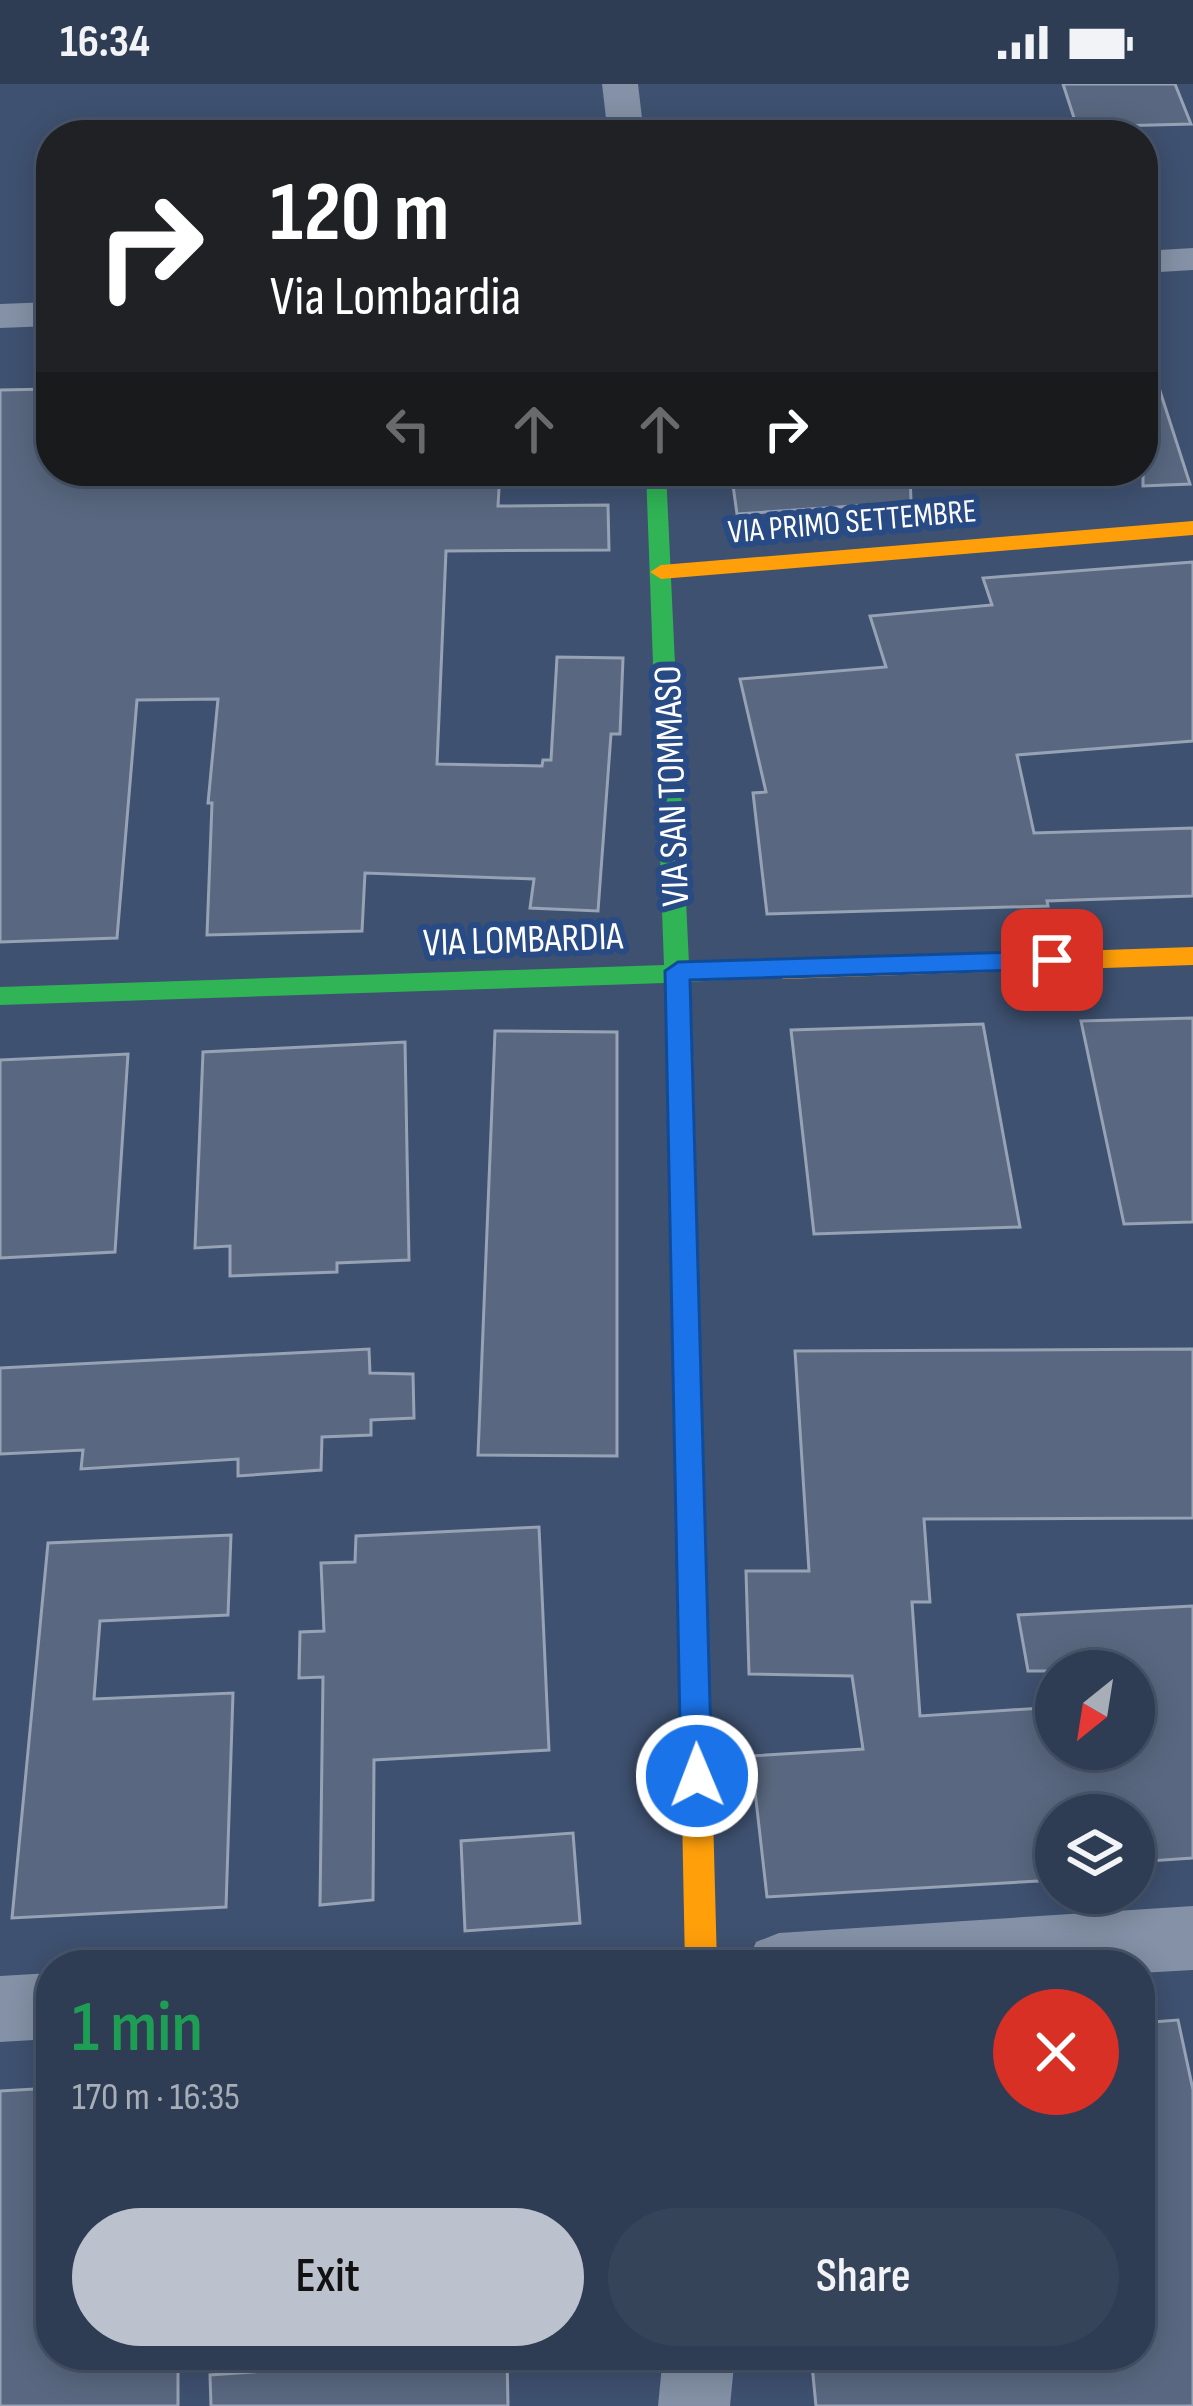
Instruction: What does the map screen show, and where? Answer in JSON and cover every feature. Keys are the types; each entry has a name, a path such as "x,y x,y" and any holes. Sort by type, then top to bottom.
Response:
{"street":[{"path":"620,84 624,120"},
{"path":"1158,261 1193,259"},
{"path":"0,316 36,315"},
{"name":"VIA SAN TOMMASO","path":"657,486 678,971 701,1950"},
{"name":"VIA PRIMO SETTEMBRE","path":"661,572 1193,528"},
{"name":"VIA LOMBARDIA","path":"0,996 1193,956"},
{"path":"1009,1950 1193,1938"},
{"path":"0,2009 36,2007"},
{"path":"694,2406 698,2370"}],"building":[{"path":"1063,84 1175,84 1191,124 1158,125 1158,120 1075,120"},
{"path":"1158,385 1190,484 1158,485"},
{"path":"36,389 36,486 499,486 498,506 608,505 609,550 446,551 437,764 542,766 543,760 551,760 557,657 623,658 620,734 611,734 598,911 530,908 534,879 365,873 362,931 207,935 212,803 208,803 218,699 137,700 117,938 0,942 0,390"},
{"path":"733,486 910,486 911,502 737,514"},
{"path":"1193,562 1193,741 1017,755 1034,833 1193,828 1193,896 1047,901 1048,906 767,914 753,793 766,792 740,679 886,667 870,616 992,605 983,578"},
{"path":"1193,1018 1193,1222 1124,1224 1081,1021"},
{"path":"983,1024 1020,1227 814,1234 791,1030"},
{"path":"495,1031 617,1032 617,1456 478,1455"},
{"path":"405,1042 409,1260 337,1263 337,1272 230,1276 230,1246 195,1248 203,1052"},
{"path":"128,1054 115,1252 0,1258 0,1060"},
{"path":"369,1349 370,1373 413,1374 414,1418 371,1420 371,1435 322,1437 321,1470 238,1476 238,1459 81,1469 83,1450 0,1454 0,1368"},
{"path":"1193,1349 1193,1518 924,1519 930,1602 912,1602 920,1716 1035,1708 1035,1770 1155,1770 1155,1650 1035,1650 1035,1671 1028,1671 1018,1615 1193,1606 1193,1858 1155,1861 1155,1794 1035,1794 1035,1881 767,1897 751,1756 863,1749 852,1676 749,1674 746,1571 809,1571 795,1351"},
{"path":"539,1527 549,1750 374,1760 373,1900 320,1905 323,1677 299,1678 300,1632 324,1631 321,1563 355,1562 356,1536"},
{"path":"231,1535 228,1615 100,1621 94,1699 233,1693 226,1907 12,1918 48,1543"},
{"path":"573,1833 580,1923 465,1931 461,1841"},
{"path":"1178,2020 1193,2090 1193,2406 816,2406 812,2370 1155,2370 1155,2022"},
{"path":"36,2089 36,2370 178,2370 178,2406 0,2406 0,2091"},
{"path":"278,2370 507,2370 508,2406 211,2406 210,2375"}],"traffic: fast":[{"path":"657,486 680,1054"},
{"path":"0,996 783,970"}],"traffic: slow":[{"path":"661,572 1193,528"},
{"path":"783,970 1193,956"},
{"path":"680,1054 701,1950"}],"route":[{"path":"697,1776 678,971 1052,960"}]}
